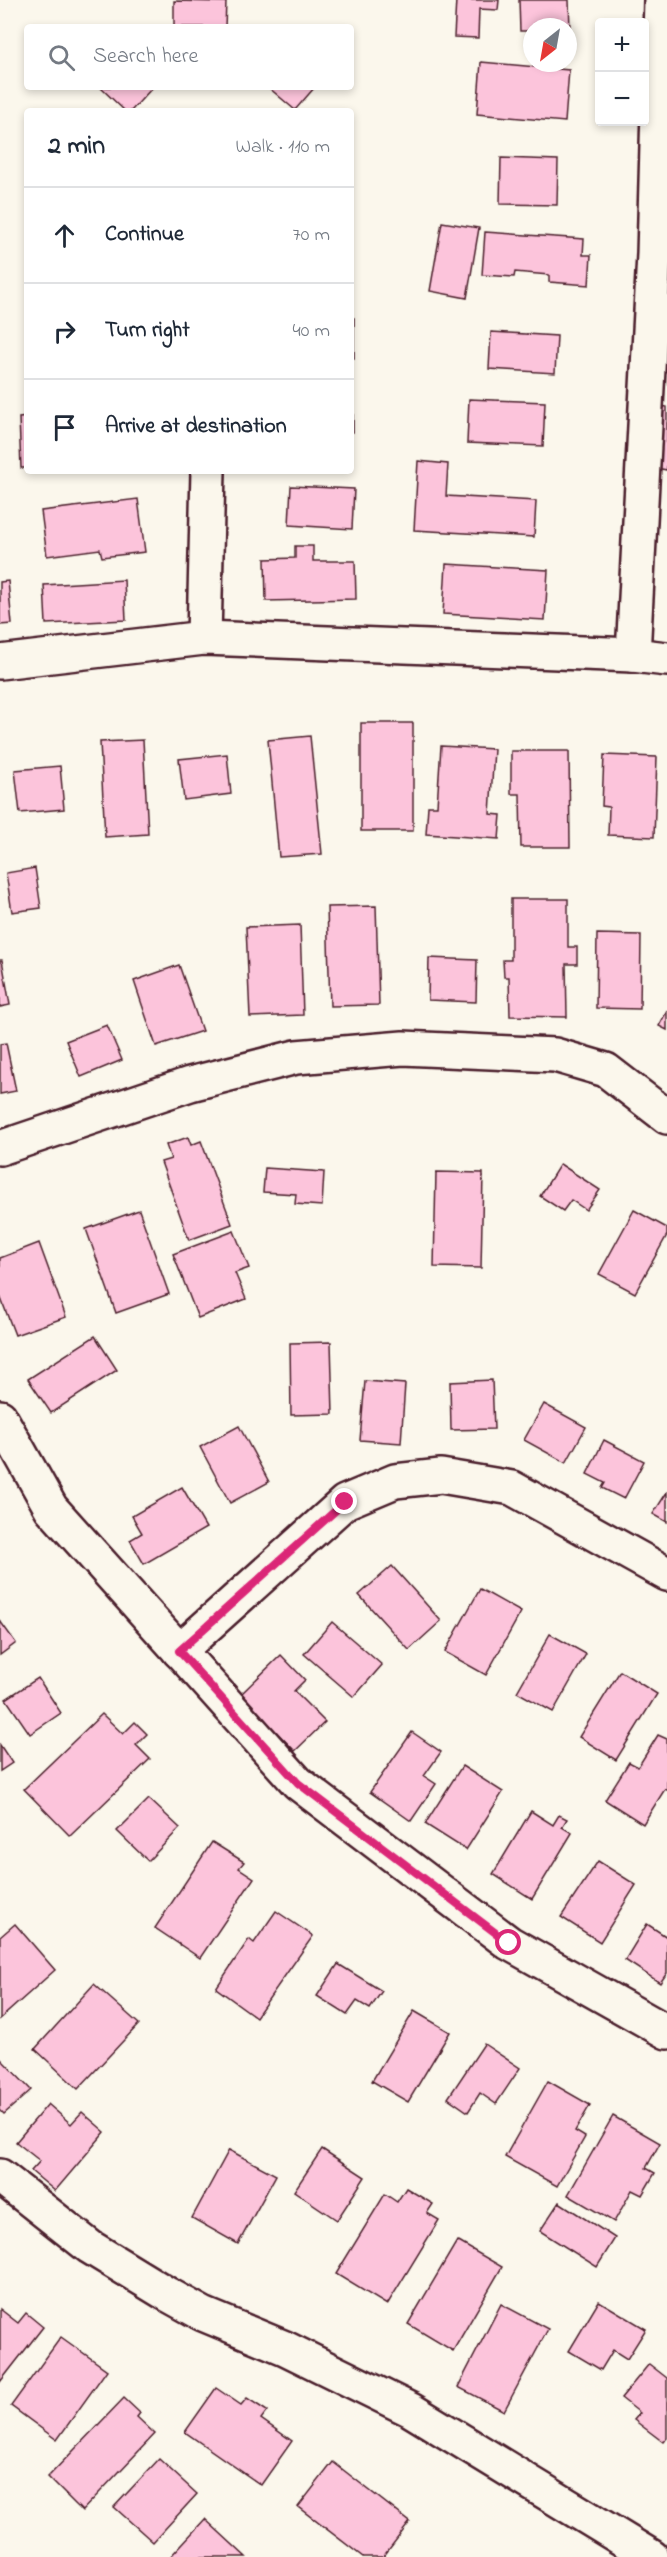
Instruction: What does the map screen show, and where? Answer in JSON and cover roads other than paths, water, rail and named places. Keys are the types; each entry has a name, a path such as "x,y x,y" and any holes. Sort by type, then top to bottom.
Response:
{"street":[{"path":"633,654 660,254 661,0"},
{"path":"204,638 208,474"},
{"path":"0,662 204,638 633,654 667,659"},
{"path":"0,1148 190,1084 296,1057 403,1048 555,1055 606,1070 667,1117"},
{"path":"0,1417 51,1508 298,1783 509,1943 667,2031"},
{"path":"179,1651 345,1502 395,1481 441,1476 512,1488 667,1574"},
{"path":"0,2176 90,2247 167,2294 203,2314 285,2348 411,2410 652,2557"}]}
